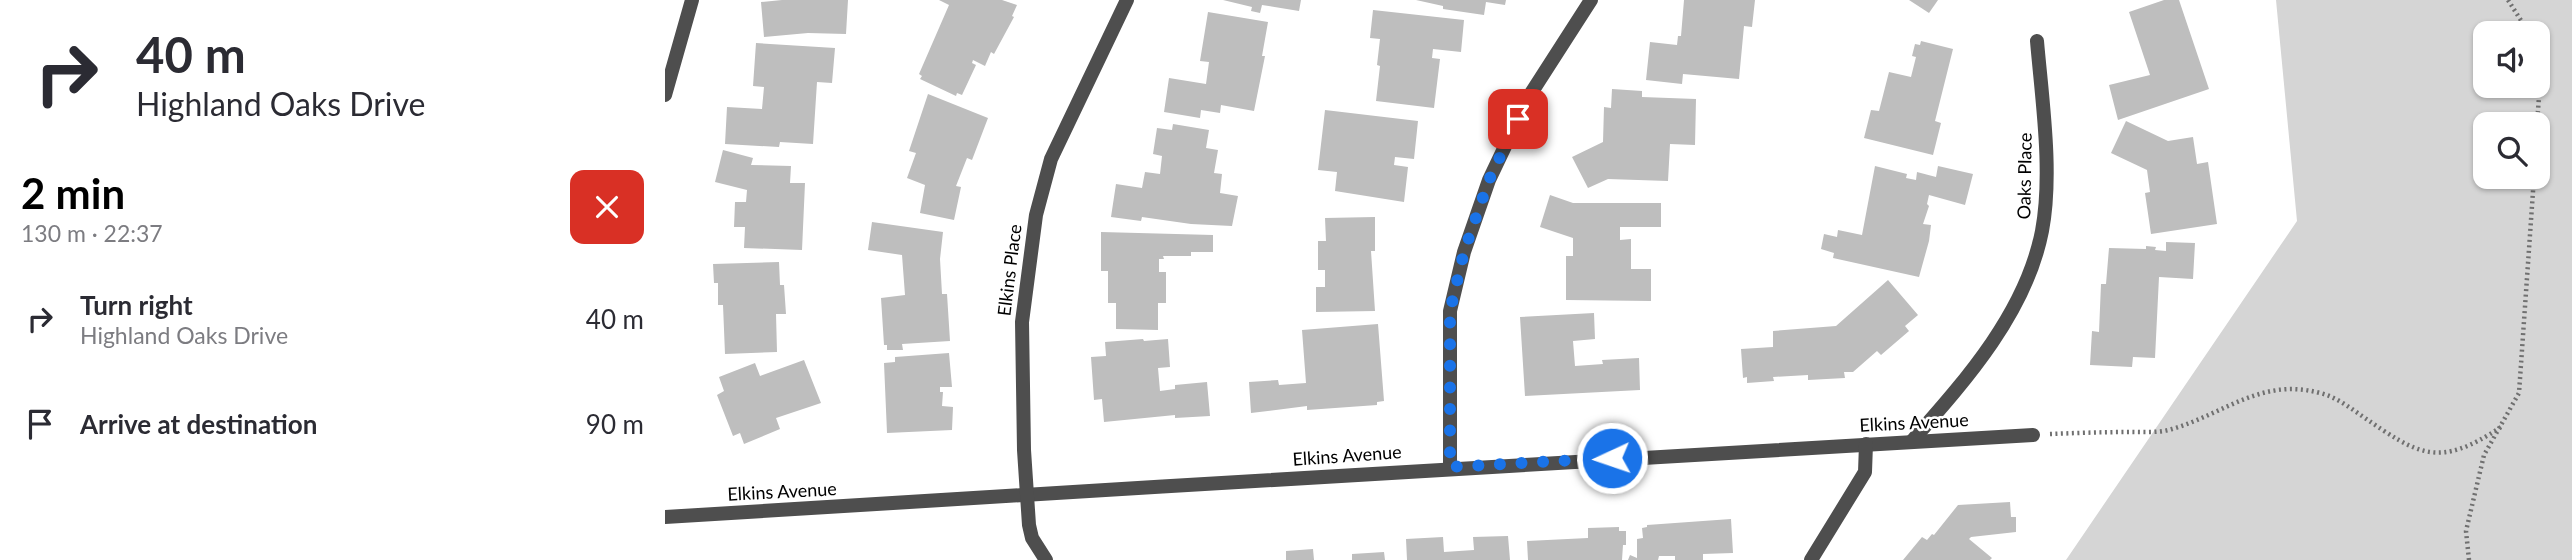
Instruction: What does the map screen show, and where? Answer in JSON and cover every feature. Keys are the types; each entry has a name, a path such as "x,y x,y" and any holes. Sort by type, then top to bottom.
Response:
{"street":[{"path":"665,95 692,0"},
{"name":"Elkins Place","path":"1046,560 1032,537 1029,525 1021,322 1036,215 1051,159 1127,0"},
{"path":"1450,467 1450,311 1464,252 1489,180 1528,98 1591,0"},
{"name":"Oaks Place","path":"1912,441 1989,345 2016,303 2042,233 2045,207 2045,142 2037,41"},
{"name":"Elkins Avenue","path":"665,517 1450,467 2033,435"},
{"path":"1811,560 1865,472 1866,444"}],"path":[{"path":"2508,0 2521,21"},
{"path":"2469,560 2466,531 2484,455 2519,393 2533,189"},
{"path":"2033,435 2173,429 2250,395 2269,391 2319,393 2344,403 2399,441 2424,453 2444,454 2462,450 2501,427"}],"shaded area":[{"path":"2276,0 2572,0 2572,560 2066,560 2297,221"}],"building":[{"path":"848,0 846,34 808,33 764,37 761,2"},
{"path":"939,0 1002,0 1017,5 1012,16 1014,17 985,66 973,60 972,63 976,65 962,95 957,93 956,96 920,79 922,76 919,74 949,5"},
{"path":"1223,0 1301,0 1299,11 1262,5 1260,13 1251,11 1252,7"},
{"path":"1416,0 1506,0 1505,5 1486,2 1484,15 1443,9 1443,6"},
{"path":"1684,0 1755,0 1752,27 1744,26 1739,79 1683,74 1682,84 1646,80 1650,42 1677,45 1678,36 1681,36"},
{"path":"1909,0 1938,0 1929,13"},
{"path":"2164,0 2179,0 2209,89 2118,120 2109,85 2150,75 2129,12"},
{"path":"1373,10 1464,20 1461,52 1433,49 1432,58 1440,59 1434,108 1376,101 1380,39 1370,38"},
{"path":"1208,12 1268,22 1262,56 1265,56 1254,111 1221,105 1220,113 1201,110 1200,118 1164,112 1169,78 1206,84 1209,62 1200,61"},
{"path":"1921,41 1953,49 1935,121 1941,123 1933,155 1864,138 1871,110 1879,111 1889,72 1911,77 1916,57 1912,56 1915,44 1920,45"},
{"path":"756,43 835,48 832,83 817,82 813,144 780,142 779,147 725,144 727,107 762,109 764,87 753,86"},
{"path":"1612,89 1642,91 1642,97 1696,99 1695,145 1670,144 1668,181 1608,179 1588,188 1572,157 1603,142 1604,107 1611,108"},
{"path":"928,94 988,118 972,160 967,158 956,186 961,187 954,220 920,213 925,185 907,178 916,153 909,151"},
{"path":"1325,110 1418,121 1414,159 1395,157 1394,165 1408,167 1404,202 1335,191 1337,172 1318,170"},
{"path":"2126,121 2168,141 2193,137 2197,164 2208,162 2217,224 2151,234 2145,193 2150,192 2147,170 2111,153"},
{"path":"1173,124 1209,130 1206,148 1218,150 1214,173 1222,174 1220,193 1238,196 1232,226 1142,217 1141,221 1111,217 1116,184 1142,188 1145,172 1160,174 1162,156 1153,154 1157,128 1172,130"},
{"path":"723,150 753,158 751,165 791,166 790,183 805,183 802,250 744,248 745,227 734,227 735,202 746,202 747,190 715,182"},
{"path":"1875,166 1907,174 1906,178 1916,180 1917,172 1936,177 1938,166 1973,174 1965,205 1929,195 1929,206 1923,224 1931,225 1919,277 1833,258 1834,253 1821,249 1824,234 1837,237 1838,230 1862,235"},
{"path":"1550,195 1573,203 1661,203 1661,227 1620,227 1620,240 1631,239 1631,269 1651,269 1651,301 1566,300 1566,256 1573,256 1573,238 1540,227"},
{"path":"1375,217 1375,251 1371,251 1375,311 1316,312 1316,287 1325,287 1325,270 1318,270 1318,241 1326,241 1325,218"},
{"path":"872,222 943,232 940,259 942,294 947,294 950,341 902,344 903,350 887,350 887,345 884,345 881,298 905,295 902,255 868,250"},
{"path":"1101,232 1213,235 1213,252 1191,252 1191,256 1163,256 1164,259 1159,259 1159,272 1166,272 1166,303 1158,303 1158,330 1116,329 1116,303 1108,303 1108,271 1101,271"},
{"path":"2166,242 2195,243 2193,279 2159,277 2155,358 2133,357 2132,367 2090,365 2092,331 2099,332 2101,284 2106,284 2109,248 2146,249 2146,246 2166,251"},
{"path":"779,262 786,314 776,314 777,352 725,354 723,305 718,305 718,283 714,283 713,264"},
{"path":"1888,280 1918,315 1905,326 1909,331 1881,355 1877,351 1853,372 1844,372 1845,378 1808,380 1808,375 1773,377 1774,381 1747,383 1747,377 1743,378 1741,349 1773,347 1773,331 1836,326"},
{"path":"1594,313 1595,339 1573,341 1575,366 1603,364 1602,360 1639,358 1640,390 1525,396 1520,317"},
{"path":"1378,324 1384,401 1377,402 1377,405 1307,410 1307,406 1251,413 1249,382 1278,380 1279,385 1306,383 1302,330"},
{"path":"1168,339 1170,367 1158,368 1160,391 1175,389 1175,385 1207,382 1210,416 1175,418 1175,415 1104,422 1102,399 1094,400 1091,357 1106,356 1105,342"},
{"path":"949,353 952,387 940,387 940,392 943,392 942,406 953,407 952,430 887,433 884,363 895,362 895,357"},
{"path":"804,360 821,403 776,418 780,429 744,444 740,433 733,436 717,395 724,391 719,377 755,363 760,376"},
{"path":"2010,502 2011,517 2016,517 2016,532 1969,539 1992,558 1990,560 1903,560 1922,537 1927,540 1934,535 1958,505"},
{"path":"1731,519 1733,553 1703,554 1703,560 1675,560 1675,556 1659,556 1658,560 1628,560 1630,555 1637,558 1637,539 1643,538 1642,528 1647,525"},
{"path":"1619,527 1619,531 1626,531 1622,560 1528,560 1527,541 1588,538 1588,528"},
{"path":"1508,536 1510,560 1407,560 1406,539 1443,537 1444,552 1474,550 1473,537"},
{"path":"1313,549 1314,560 1286,560 1286,551"},
{"path":"1384,552 1385,560 1352,560 1352,554"}],"route":[{"path":"1518,119 1489,180 1464,252 1450,311 1450,467 1612,458"}]}
